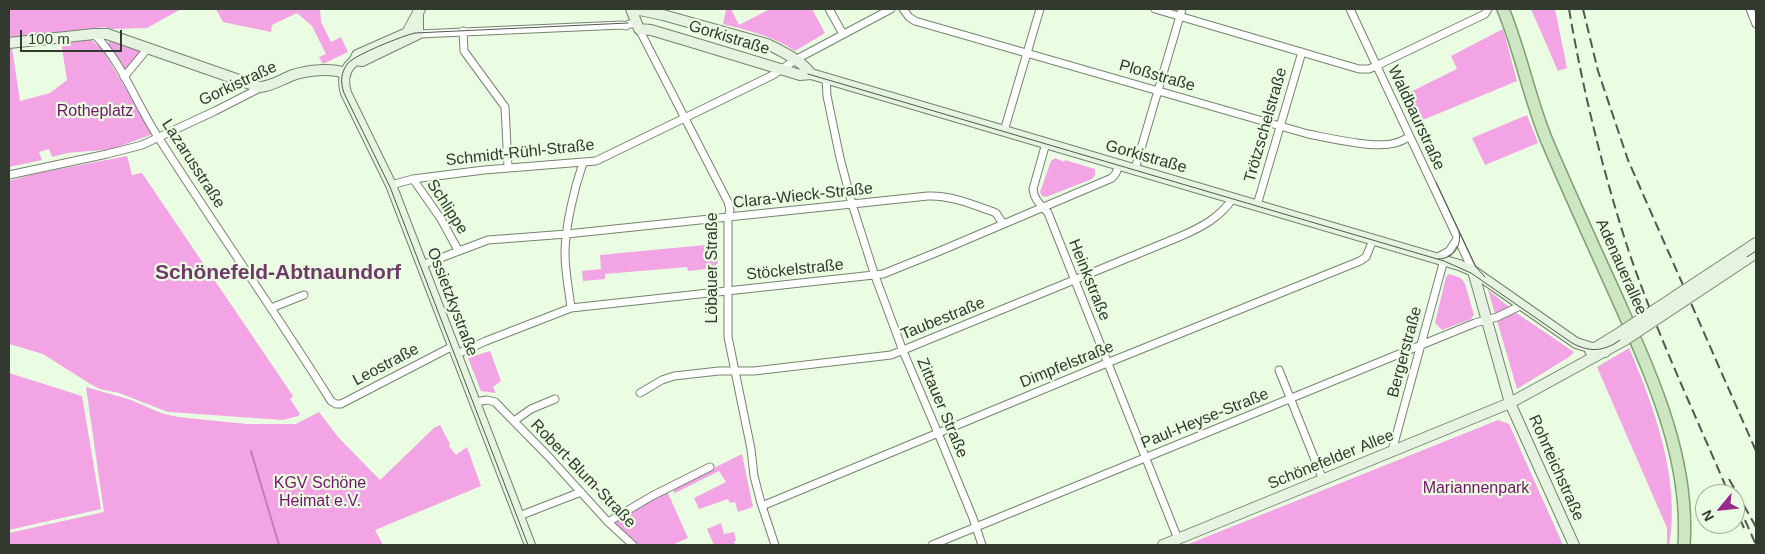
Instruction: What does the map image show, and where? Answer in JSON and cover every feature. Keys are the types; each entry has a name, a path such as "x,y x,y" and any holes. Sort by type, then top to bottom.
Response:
{"main road":[{"name":"Löbauer Straße","path":"633,9 637,26"},
{"name":"Gorkistraße","path":"633,9 663,14 761,42 777,48 807,68 811,74"},
{"name":"Adenauerallee","path":"1503,9 1515,41 1540,124 1658,394 1676,457 1683,508 1684,545"},
{"path":"345,73 358,55 407,33 418,10"},
{"path":"418,10 419,34"},
{"name":"Gorkistraße","path":"637,26 800,75 811,74 826,78 1440,259 1473,271 1588,352"},
{"path":"9,43 94,34 114,35 242,82 262,87"},
{"name":"Gorkistraße","path":"356,60 362,62 419,34"},
{"name":"Gorkistraße","path":"262,87 302,73 334,70 345,73"},
{"name":"Ossietzkystraße","path":"345,73 344,85 346,93 391,185 530,545"},
{"path":"1588,352 1605,352 1623,336 1743,257 1756,244"},
{"path":"1743,257 1756,253"},
{"name":"Rohrteichstraße","path":"1473,271 1510,403 1574,545"},
{"path":"1588,352 1623,336"},
{"name":"Schönefelder Allee","path":"1163,545 1510,403 1556,377 1588,352"}],"street":[{"path":"829,9 842,34"},
{"name":"Schmidt-Rühl-Straße","path":"391,185 412,179 508,167 583,163 600,160 782,70 795,60 890,9"},
{"name":"Ploßstraße","path":"903,9 915,21 1279,126 1323,137 1376,144 1394,144 1409,137"},
{"path":"1004,131 1040,9"},
{"path":"1155,9 1181,12 1359,69 1369,69 1376,66 1485,14 1488,9"},
{"name":"Waldbaurstraße","path":"1350,9 1473,271"},
{"path":"1750,9 1756,24"},
{"path":"1135,169 1181,12"},
{"name":"Gorkistraße","path":"419,34 626,26 629,24 637,26"},
{"name":"Löbauer Straße","path":"637,26 728,202 730,210 728,218 728,337 762,506 775,545"},
{"path":"463,31 464,51 506,107 508,167"},
{"name":"Lazarusstraße","path":"94,34 102,42 158,138 331,401"},
{"path":"124,78 148,48"},
{"name":"Trötzschelstraße","path":"1257,206 1302,52"},
{"name":"Zittauer Straße","path":"826,78 825,86 832,125 852,204 875,276 903,351 973,518 982,545"},
{"name":"Gorkistraße","path":"9,175 125,150 158,138 262,87"},
{"name":"Heinkstraße","path":"1046,143 1033,195 1036,202 1048,213 1178,539"},
{"path":"571,308 565,255 567,234 583,163"},
{"name":"Stöckelstraße","path":"455,350 486,341 571,308 875,276 910,264 1112,178 1119,165"},
{"name":"Schlippe","path":"412,179 440,219 458,250"},
{"name":"Clara-Wieck-Straße","path":"422,265 488,240 567,234 939,196 953,198 996,212 1002,224"},
{"name":"Taubestraße","path":"640,393 662,380 674,376 754,371 891,355 1200,228 1221,214 1233,198"},
{"path":"1440,259 1449,251 1457,239"},
{"name":"Dimpfelstraße","path":"762,506 1107,363 1360,261 1366,257 1373,240"},
{"name":"Bergerstraße","path":"1392,451 1422,345 1440,259"},
{"path":"271,308 304,295"},
{"name":"Paul-Heyse-Straße","path":"932,545 1475,323 1497,317 1522,305"},
{"name":"Leostraße","path":"331,401 341,404 455,350"},
{"path":"1279,370 1323,480"},
{"name":"Robert-Blum-Straße","path":"514,421 531,408 555,399"},
{"name":"Robert-Blum-Straße","path":"475,402 488,400 495,402 608,522 633,545"},
{"path":"608,522 652,496 710,467"},
{"path":"519,516 581,492"}],"green space":[{"path":"9,9 181,9 147,28 112,29 104,27 9,38"},
{"path":"216,9 320,9 321,22 331,42 341,37 348,52 323,64 319,57 326,54 312,26 297,13 272,25 271,32 223,22"},
{"path":"726,9 731,9 739,25 770,9 812,9 825,33 795,51 770,38 723,24"},
{"path":"1531,9 1555,9 1567,68 1558,71"},
{"path":"1503,29 1517,81 1413,124 1400,97 1457,69 1451,56"},
{"name":"Rotheplatz","path":"91,40 102,49 153,134 112,149 67,153 52,157 49,149 39,152 42,160 9,167 9,48 12,48 20,101 50,93 67,80 61,42"},
{"path":"111,40 141,51 124,72 107,44"},
{"path":"1527,115 1538,143 1485,165 1472,138"},
{"path":"127,156 132,175 142,173 293,396 290,399 300,414 298,416 283,420 168,412 119,393 100,389 43,354 9,344 9,181 34,174"},
{"path":"1055,158 1095,169 1095,175 1092,179 1046,197 1042,196 1040,192 1051,161"},
{"path":"716,244 718,264 716,264 716,268 688,271 687,267 605,274 605,279 583,281 582,271 601,269 600,255"},
{"path":"1449,274 1461,278 1465,284 1474,315 1471,319 1442,330 1435,323 1446,277"},
{"path":"1488,290 1518,314 1574,352 1517,389"},
{"path":"1629,348 1656,419 1663,444 1671,495 1672,521 1669,545 1667,545 1667,528 1597,367"},
{"path":"490,351 501,381 493,387 496,393 481,391 468,358"},
{"path":"9,373 82,396 101,509 9,530"},
{"name":"KGV Schöne Heimat e.V.","path":"86,387 131,400 161,413 178,417 247,424 296,424 319,412 338,437 380,480 435,427 440,425 450,444 449,446 456,455 467,447 481,486 375,530 383,545 9,545 9,533 104,512"},
{"name":"Mariannenpark","path":"1498,420 1509,424 1563,545 1186,545"},
{"path":"742,454 753,507 738,512 735,502 730,503 728,499 699,509 694,498 726,482 719,471 675,493 672,489"},
{"path":"667,491 688,538 672,545 636,545 613,523 643,503"},
{"path":"721,523 724,534 734,532 735,545 714,545 707,529"}],"waterway":[{"path":"251,451 279,545"}],"tram line":[{"path":"528,545 390,187 344,93 342,77 346,66 353,59 380,46 415,33 628,23"},
{"path":"808,74 1444,261 1471,273 1572,343 1588,349 1598,349 1614,344 1756,251"},
{"path":"1436,182 1476,267 1485,277"},
{"path":"1438,259 1448,257 1455,251 1459,243 1459,232"}],"railway":[{"path":"1569,9 1595,131 1629,252 1664,344 1725,484"},
{"path":"1583,9 1598,71 1628,160 1756,451"},
{"path":"1729,479 1756,527"},
{"path":"1745,520 1756,545"}],"district":[{"name":"Schönefeld-Abtnaundorf","path":"278,273"}]}
